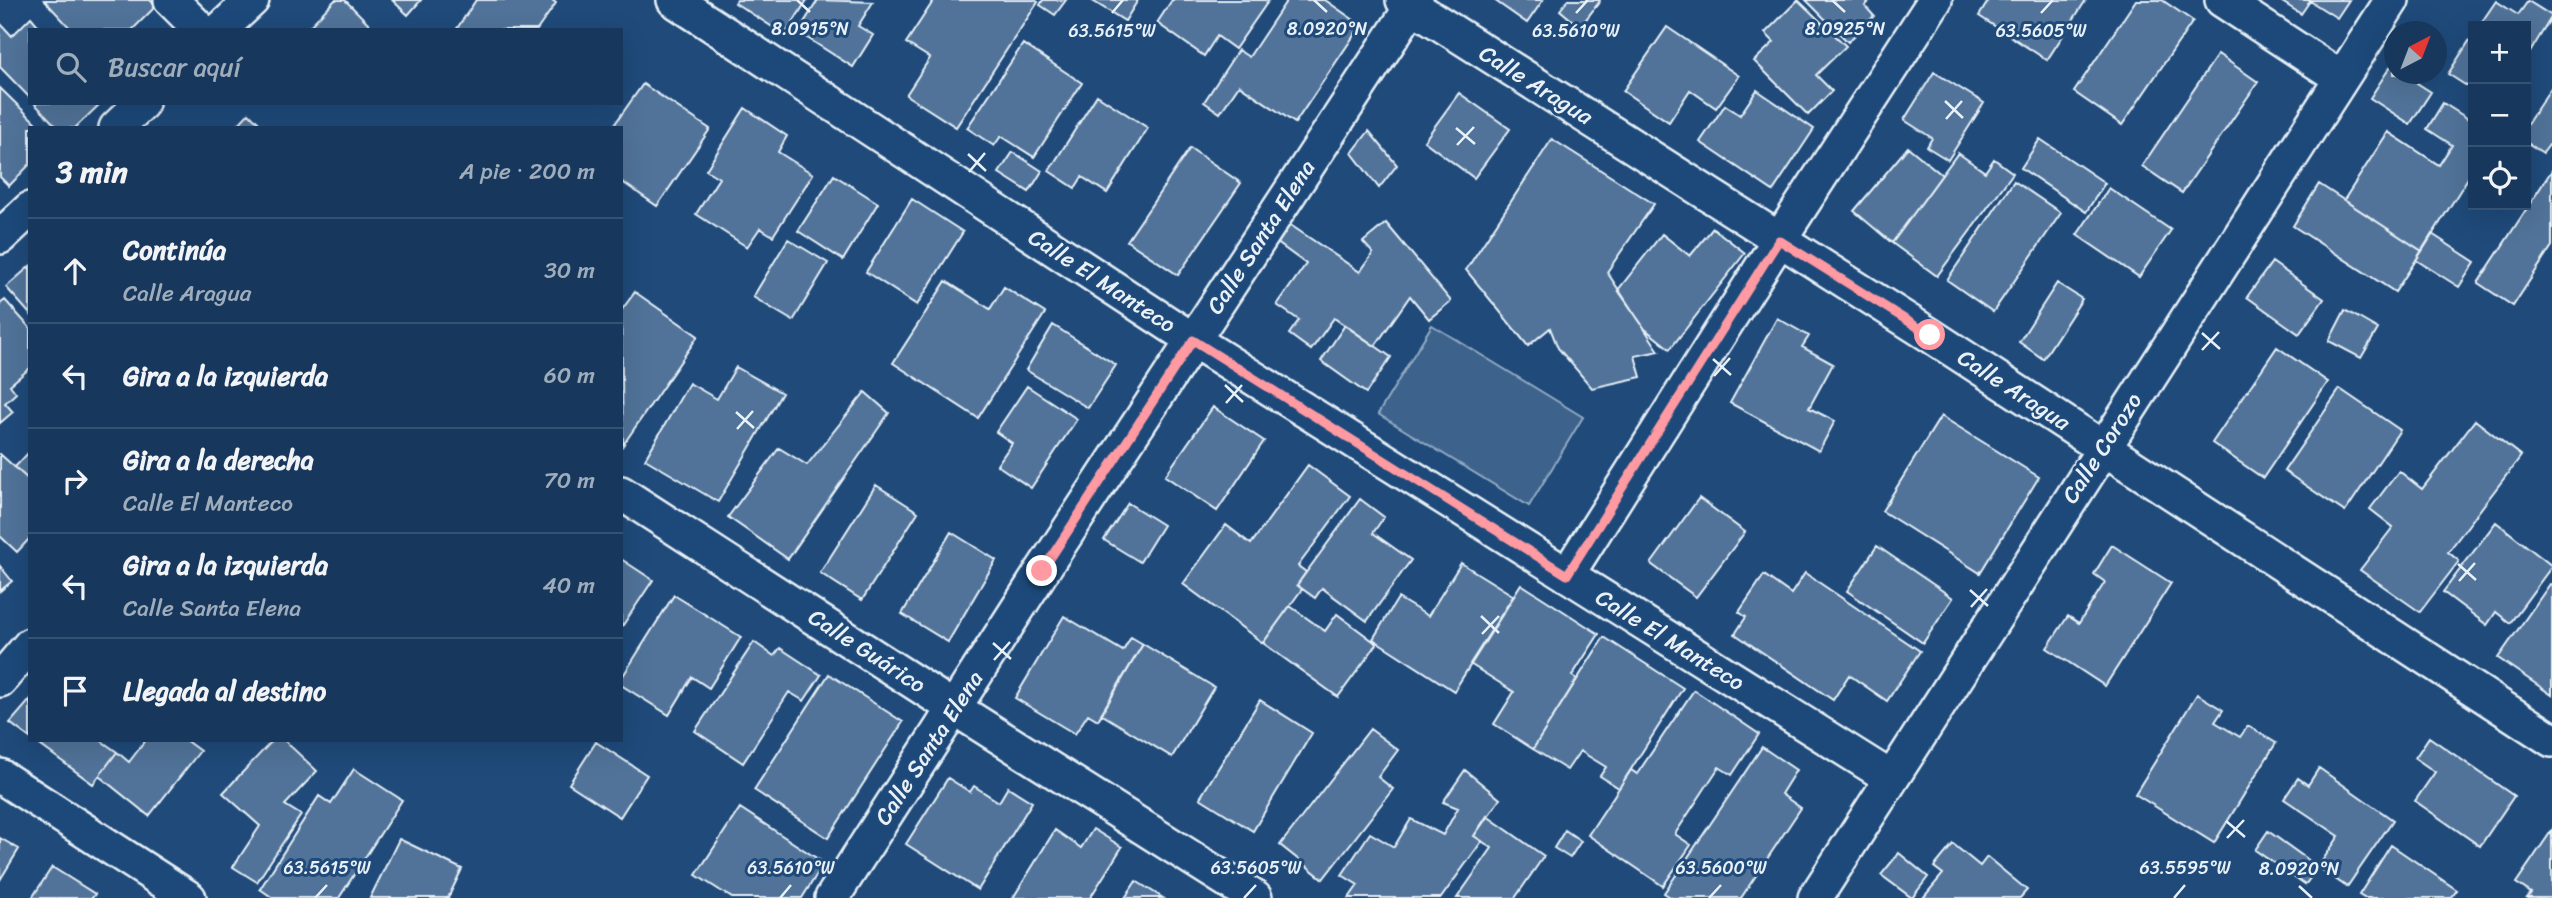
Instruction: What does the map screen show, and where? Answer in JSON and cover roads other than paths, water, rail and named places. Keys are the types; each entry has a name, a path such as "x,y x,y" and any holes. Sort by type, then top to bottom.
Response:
{"street":[{"path":"171,0 199,28"},
{"path":"222,28 252,0"},
{"name":"Calle El Manteco","path":"674,0 1193,340 1891,778"},
{"path":"1567,575 1935,0"},
{"path":"2222,0 2341,78"},
{"name":"Calle Corozo","path":"1815,898 2102,447 2392,0"},
{"name":"Calle Santa Elena","path":"832,898 1410,2"},
{"name":"Calle Aragua","path":"1410,2 2552,740"},
{"path":"118,126 140,105"},
{"path":"0,237 28,211"},
{"name":"Calle Guárico","path":"623,494 1255,898"},
{"path":"0,680 28,647"},
{"path":"0,776 189,898"}]}
